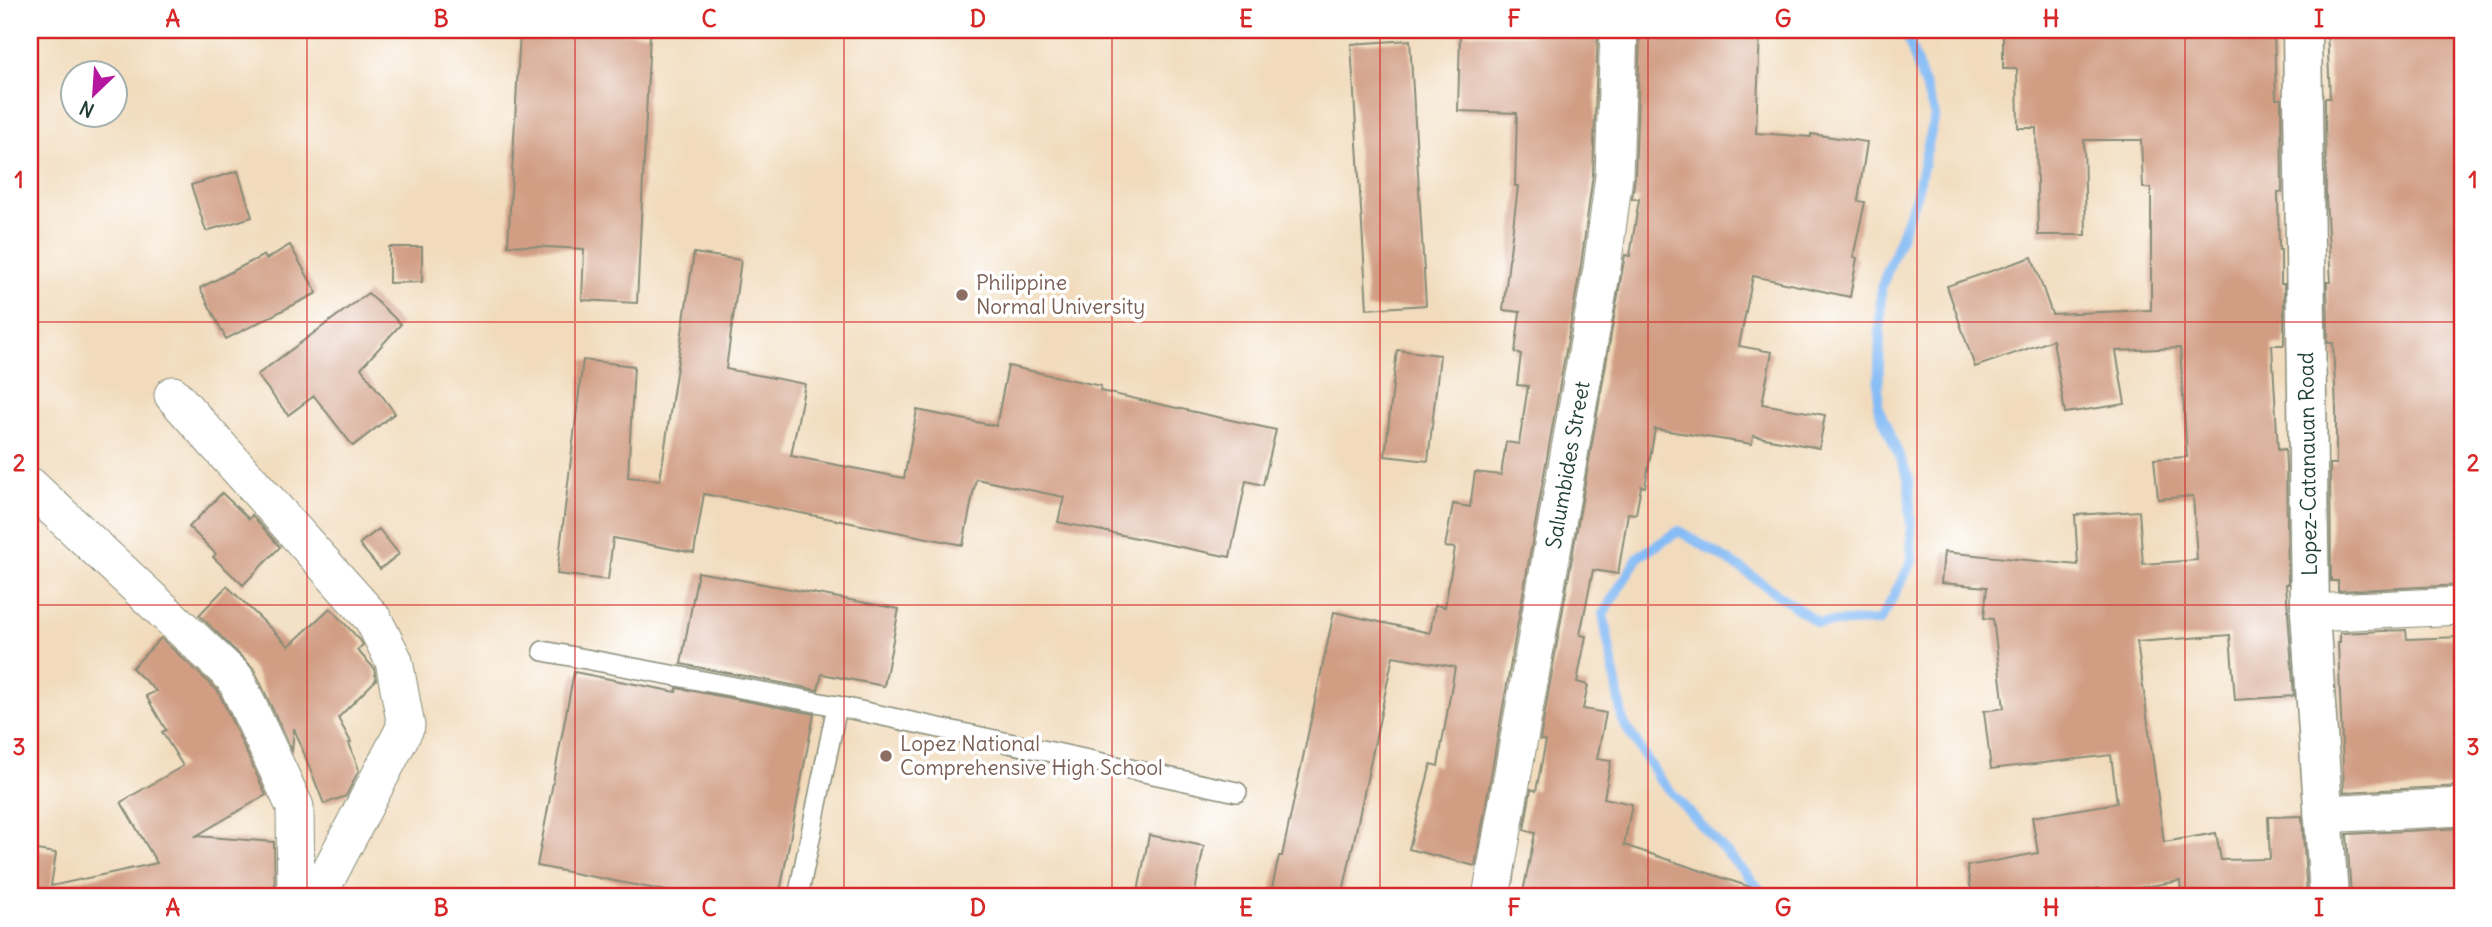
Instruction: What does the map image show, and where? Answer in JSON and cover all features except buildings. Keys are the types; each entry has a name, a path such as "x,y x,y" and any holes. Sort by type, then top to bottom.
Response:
{"main road":[{"name":"Lopez-Catanauan Road","path":"2302,30 2310,613 2329,897"}],"street":[{"name":"Salumbides Street","path":"1491,897 1602,268 1614,176 1619,30"},
{"path":"173,395 373,619 394,661 406,726 317,897"},
{"path":"30,486 235,678 295,807 296,897"},
{"path":"2310,613 2462,606"},
{"path":"2323,814 2462,807"}],"lane":[{"path":"542,652 838,706 1237,792"},
{"path":"798,897 838,706"}],"waterway":[{"path":"1767,897 1660,780 1623,722 1603,614 1638,557 1679,531 1742,569 1818,623 1880,621 1912,561 1909,479 1878,407 1881,288 1916,196 1935,115 1905,30"}],"place":[{"name":"Philippine Normal University","path":"962,295"},
{"name":"Lopez National Comprehensive High School","path":"886,756"}]}
